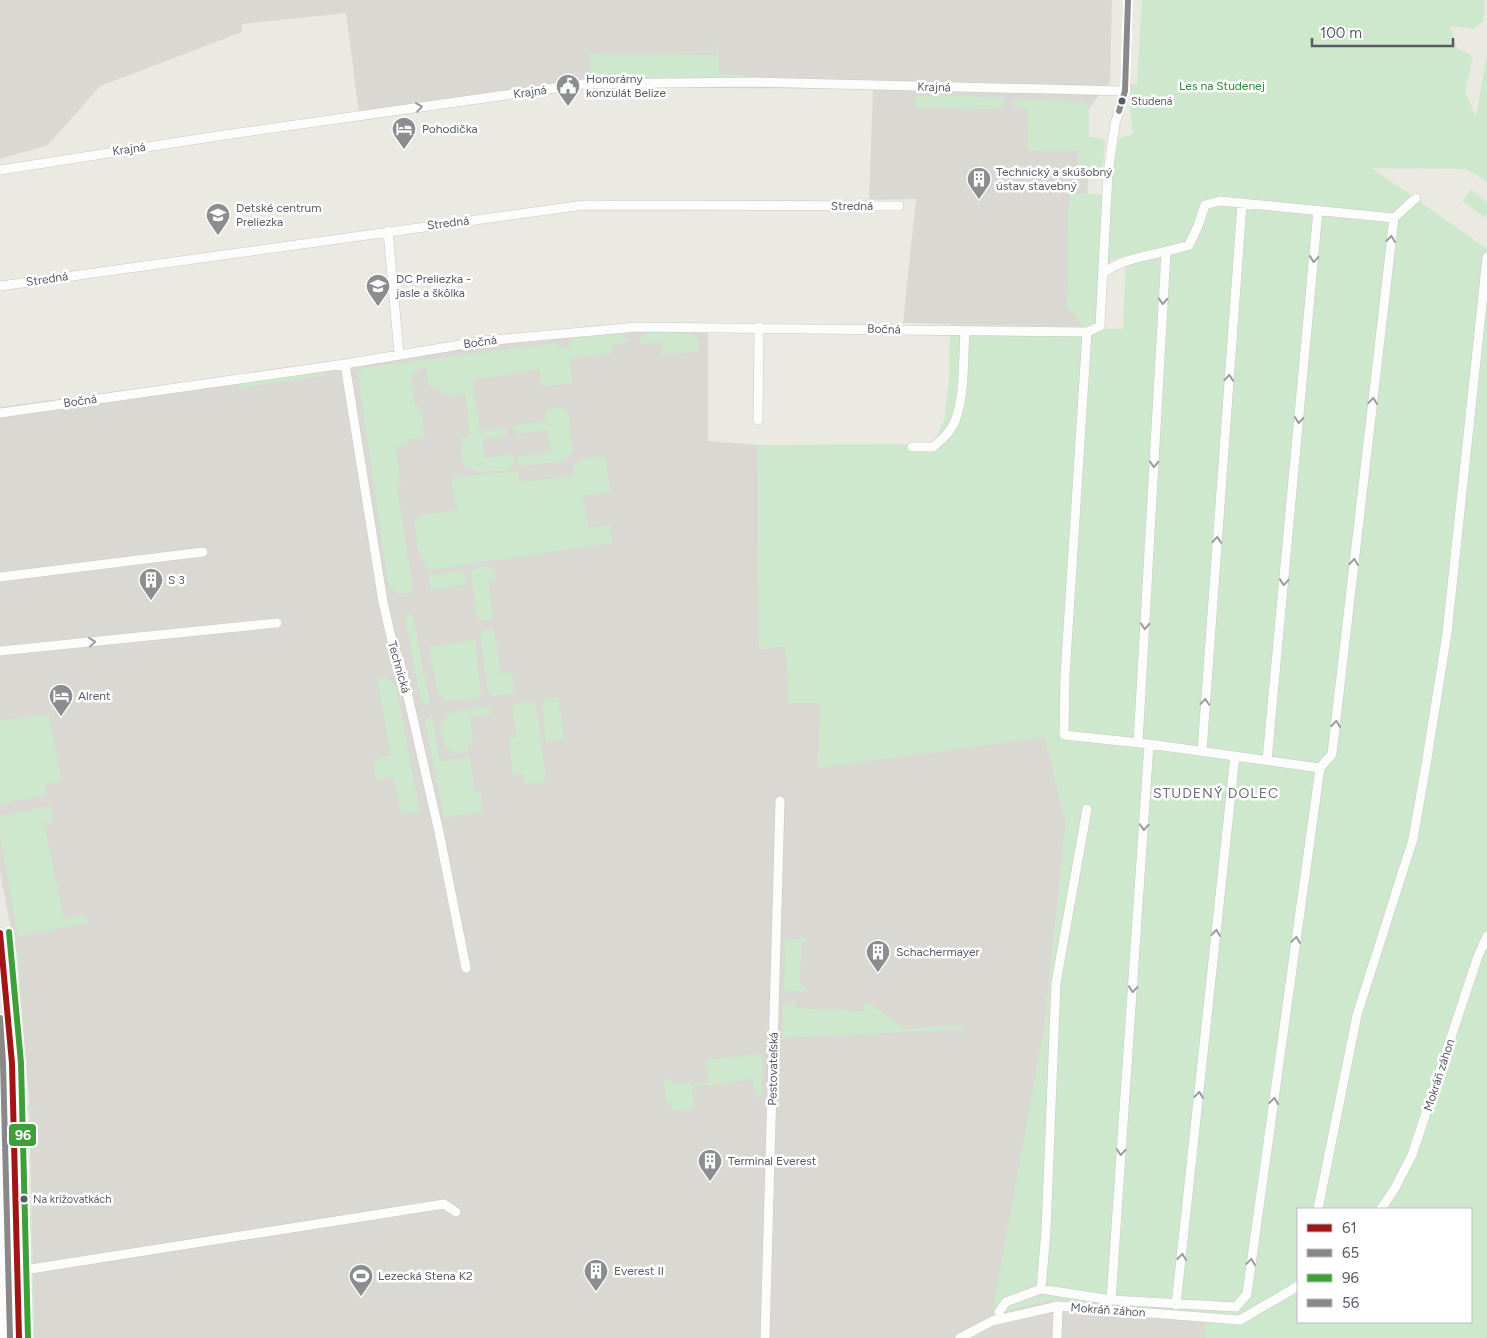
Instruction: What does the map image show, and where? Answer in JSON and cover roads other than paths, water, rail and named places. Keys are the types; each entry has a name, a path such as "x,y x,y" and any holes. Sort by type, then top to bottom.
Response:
{"main road":[{"path":"0,933 8,996 12,1054 19,1338"},
{"path":"0,1166 4,1338"},
{"path":"1,1272 18,1271"}],"street":[{"path":"1103,273 1108,173 1115,124 1125,91 1128,0"},
{"name":"Krajná","path":"0,170 118,151 583,84 727,82 1125,91"},
{"path":"999,1312 1006,1302 1041,1289 1111,1300 1236,1307 1247,1294 1320,768 1332,754 1394,218 1416,198"},
{"path":"1103,273 1116,264 1127,260 1166,253 1188,245 1198,226 1205,205 1220,201 1394,218"},
{"path":"1202,751 1242,204"},
{"name":"Stredná","path":"0,286 584,205 899,206"},
{"path":"1267,760 1318,210"},
{"path":"388,231 398,354"},
{"path":"1138,743 1166,253"},
{"path":"1318,1208 1357,1015 1413,840 1420,802 1447,632 1487,257"},
{"name":"Bočná","path":"0,413 345,364 484,341 637,327 1087,332 1100,326 1103,273"},
{"path":"758,420 759,327"},
{"path":"912,447 933,447 946,436 955,421 961,387 965,331"},
{"path":"1087,332 1065,676 1064,735 1149,744 1320,768"},
{"name":"Technická","path":"345,364 383,602 392,641 402,666 439,832 466,968"},
{"path":"0,576 203,552"},
{"path":"0,651 277,623"},
{"path":"1111,1300 1149,744"},
{"path":"1176,1305 1235,756"},
{"name":"Pestovateľská","path":"765,1338 780,801"},
{"path":"1041,1289 1046,1231 1056,983 1087,809"},
{"name":"Mokráň záhon","path":"1381,1208 1395,1188 1412,1155 1478,956 1487,936"},
{"path":"18,1271 444,1204 456,1212"},
{"name":"Mokráň záhon","path":"960,1338 995,1320 1058,1306 1240,1320 1297,1287"},
{"name":"Mokráň záhon","path":"1057,1338 1058,1306"}],"place":[{"name":"Studená","path":"1122,101"},
{"name":"Honorárny konzulát Belize","path":"568,107"},
{"name":"Pohodička","path":"404,150"},
{"name":"Technický a skúšobný ústav stavebný","path":"979,200"},
{"name":"Detské centrum Preliezka","path":"218,236"},
{"name":"DC Preliezka - jasle a škôlka","path":"378,307"},
{"name":"S 3","path":"151,601"},
{"name":"Alrent","path":"61,717"},
{"name":"Schachermayer","path":"878,973"},
{"name":"Terminal Everest","path":"710,1182"},
{"name":"Na križovatkách","path":"24,1199"},
{"name":"Everest II","path":"596,1292"},
{"name":"Lezecká Stena K2","path":"361,1297"}],"district":[{"name":"STUDENÝ DOLEC","path":"1216,793"}],"park label":[{"name":"Les na Studenej","path":"1222,86"}]}
